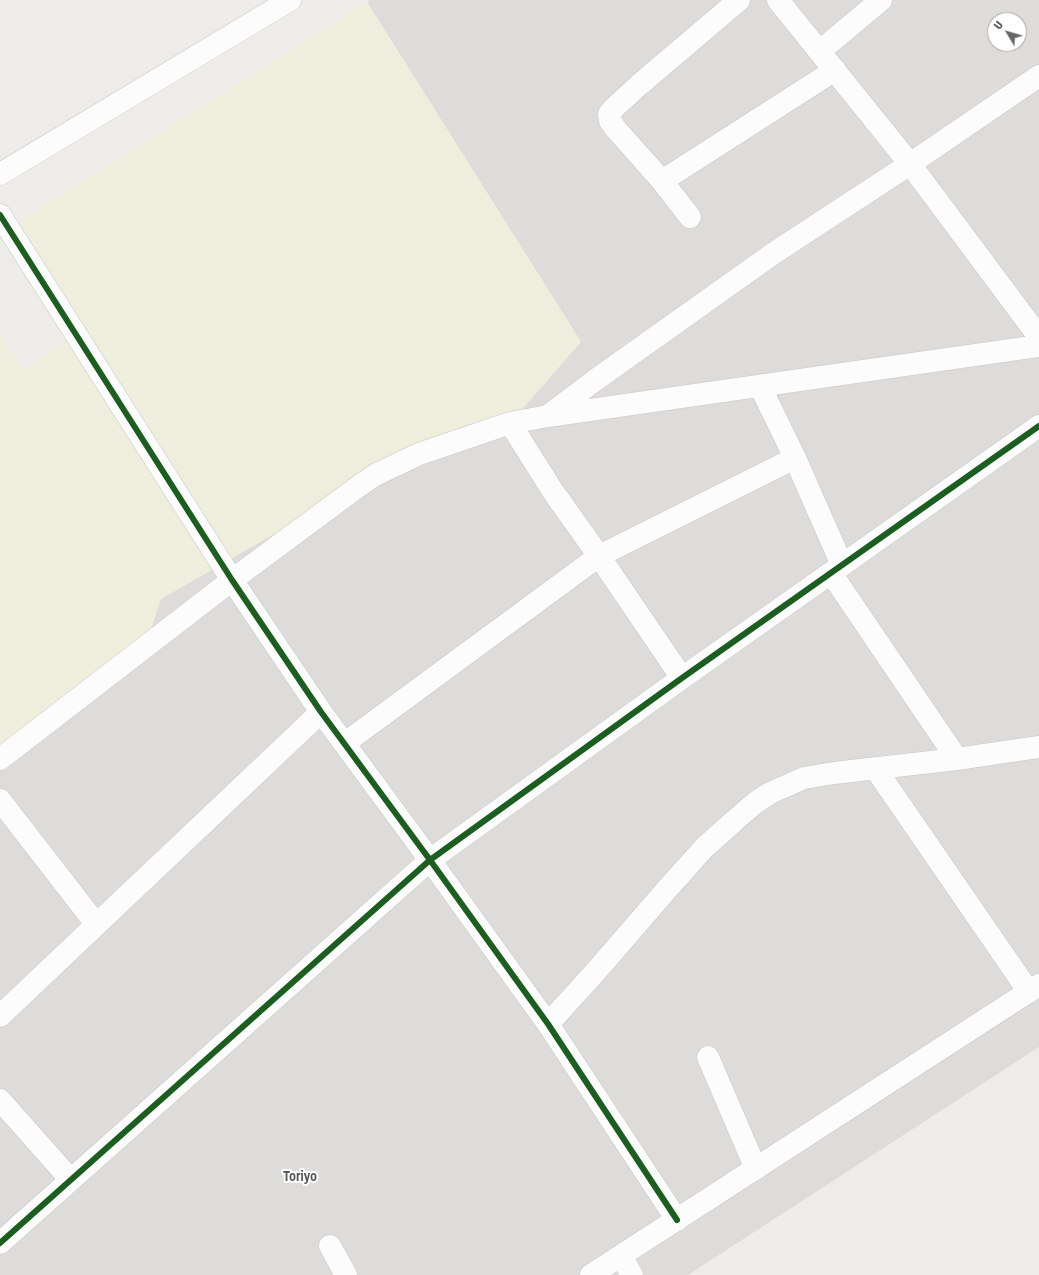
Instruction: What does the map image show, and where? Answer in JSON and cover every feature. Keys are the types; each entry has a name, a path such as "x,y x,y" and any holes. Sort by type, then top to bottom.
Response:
{"street":[{"path":"690,217 662,181 615,128 610,121 609,114 639,85 739,0"},
{"path":"778,0 910,164 1039,337"},
{"path":"820,52 881,0"},
{"path":"0,174 277,3"},
{"path":"662,181 835,70"},
{"path":"548,416 651,340 774,253 910,164 1039,76"},
{"path":"0,215 232,580 321,712 548,1024 677,1220"},
{"path":"0,760 232,580 375,475 425,451 510,423 548,416 1039,346"},
{"path":"760,386 795,458 837,569 957,759"},
{"path":"510,423 552,490 682,678"},
{"path":"0,1243 430,860 682,678 1039,426"},
{"path":"345,743 599,556 795,458"},
{"path":"0,1016 321,712"},
{"path":"548,1024 704,848 755,803 784,786 804,778 834,772 957,759 1039,747"},
{"path":"591,1275 1034,989 875,768"},
{"path":"0,800 96,924"},
{"path":"708,1057 756,1168"},
{"path":"0,1100 71,1180"},
{"path":"330,1246 346,1275"},
{"path":"621,1256 632,1275"}],"shaded area":[{"path":"370,0 1039,0 1039,1047 688,1275 0,1275 0,749 147,640 161,599 328,503 581,342 367,2"}],"green space":[{"path":"367,2 581,342 521,411 328,503 161,599 147,640 0,749 0,334 24,370 69,338 19,221"}],"cycle path":[{"path":"0,215 232,580 321,712 548,1024 677,1220"},
{"path":"0,1243 430,860 682,678 1039,426"}],"district":[{"name":"Toriyo","path":"300,1177"}]}
